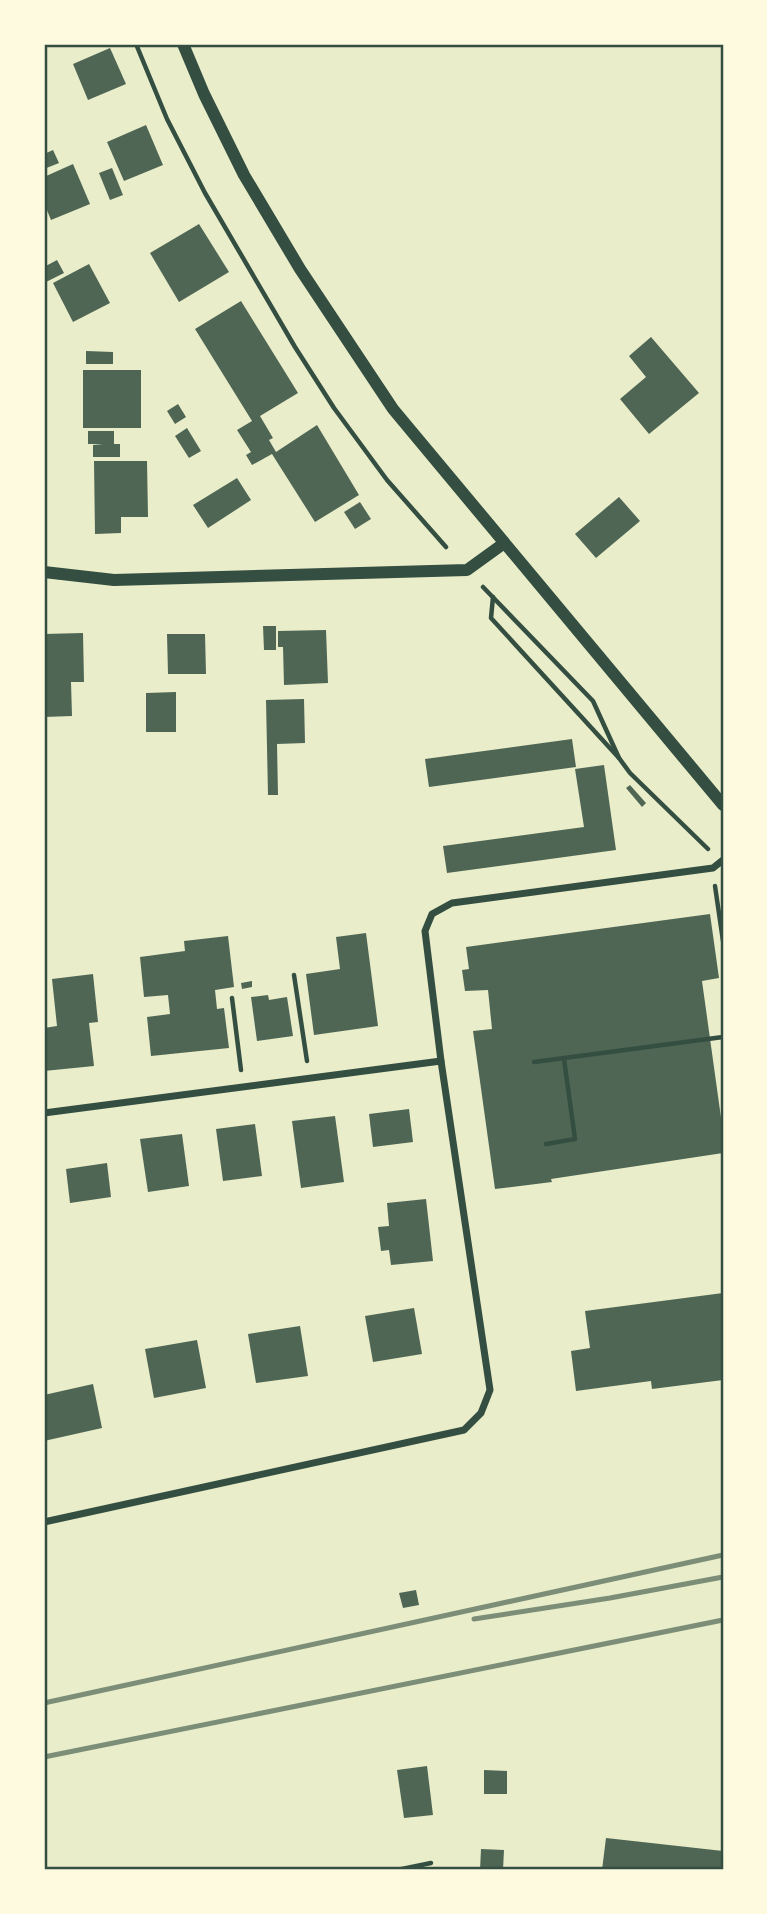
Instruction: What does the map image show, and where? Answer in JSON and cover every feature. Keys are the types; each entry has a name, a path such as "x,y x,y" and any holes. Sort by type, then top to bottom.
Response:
{"street":[{"path":"183,44 244,175 300,269 393,410 723,805"},
{"path":"44,572 114,580 467,570 503,544"},
{"path":"44,1522 464,1430 481,1413 490,1390 441,1060 425,931 432,914 452,903 713,868 722,861"},
{"path":"44,1114 441,1060"}],"path":[{"path":"136,44 167,118 205,193 295,347 334,408 387,480 467,570"},
{"path":"619,758 593,701 493,597 491,618 630,773 722,861"},
{"path":"713,868 723,941"},
{"path":"294,975 310,1078"},
{"path":"232,998 244,1087"},
{"path":"534,1062 723,1037"},
{"path":"546,1144 575,1139 564,1059"},
{"path":"397,1870 431,1863"}],"building":[{"path":"110,48 126,84 88,100 73,64"},
{"path":"146,125 163,165 124,181 107,142"},
{"path":"53,150 59,163 44,169 44,154"},
{"path":"73,164 90,204 51,220 44,203 44,177"},
{"path":"112,168 123,195 110,200 99,173"},
{"path":"199,224 229,272 179,302 150,253"},
{"path":"57,260 64,273 44,283 44,267"},
{"path":"89,264 110,303 73,322 53,283"},
{"path":"241,301 298,393 260,416 273,438 269,440 276,452 317,425 359,495 315,522 272,454 252,465 246,455 251,452 237,430 252,421 195,329"},
{"path":"651,337 699,393 649,434 620,399 646,377 629,356"},
{"path":"86,351 113,352 113,364 86,364"},
{"path":"83,370 141,370 141,428 83,428"},
{"path":"178,404 186,417 175,424 167,411"},
{"path":"187,428 201,451 189,458 175,436"},
{"path":"88,431 114,431 114,444 120,444 120,457 93,457 93,445 103,444 88,444"},
{"path":"94,461 147,461 148,517 121,517 121,533 95,534"},
{"path":"237,478 251,500 208,528 193,505"},
{"path":"619,497 640,521 596,558 575,534"},
{"path":"360,502 371,519 355,529 344,512"},
{"path":"263,626 276,626 276,650 264,650"},
{"path":"326,630 328,683 284,685 283,647 278,647 278,631"},
{"path":"83,633 84,682 71,682 72,716 44,717 44,634"},
{"path":"167,634 205,634 206,674 168,674"},
{"path":"176,692 176,732 146,732 146,693"},
{"path":"304,699 305,743 277,744 278,795 268,795 266,700"},
{"path":"572,739 576,767 429,787 425,759"},
{"path":"604,765 616,850 447,873 443,846 584,827 575,769"},
{"path":"630,785 646,803 642,807 626,788"},
{"path":"710,914 719,978 702,981 723,1132 723,1153 495,1189 473,1031 492,1029 488,990 465,991 462,970 469,969 466,947"},
{"path":"366,933 378,1026 314,1035 306,974 340,969 336,937"},
{"path":"228,936 234,987 215,990 217,1009 224,1008 229,1048 151,1056 147,1017 170,1014 168,995 144,997 140,957 185,951 184,941"},
{"path":"93,974 98,1022 89,1023 94,1066 44,1071 44,1028 57,1026 52,979"},
{"path":"252,981 252,987 242,989 241,983"},
{"path":"268,995 269,1000 287,997 293,1036 257,1041 251,997"},
{"path":"409,1109 413,1142 373,1147 369,1114"},
{"path":"335,1116 344,1182 301,1188 292,1121"},
{"path":"255,1124 262,1176 223,1181 216,1129"},
{"path":"182,1134 189,1186 148,1192 140,1139"},
{"path":"107,1163 111,1197 70,1203 66,1169"},
{"path":"426,1199 433,1261 391,1265 389,1250 381,1251 378,1227 389,1226 387,1203"},
{"path":"723,1293 723,1380 652,1389 651,1381 576,1391 571,1351 590,1348 585,1311"},
{"path":"414,1308 422,1354 373,1362 365,1316"},
{"path":"300,1326 308,1376 256,1383 248,1334"},
{"path":"197,1340 206,1388 154,1398 145,1349"},
{"path":"93,1384 102,1428 44,1441 44,1395"},
{"path":"416,1590 419,1605 403,1608 399,1593"},
{"path":"427,1766 433,1815 404,1818 397,1770"},
{"path":"484,1770 507,1771 507,1794 484,1794"},
{"path":"606,1838 723,1851 723,1870 602,1870"},
{"path":"481,1849 504,1850 503,1870 480,1870"}],"railway":[{"path":"44,1703 723,1555"},
{"path":"474,1619 723,1577"},
{"path":"44,1757 723,1620"}]}
